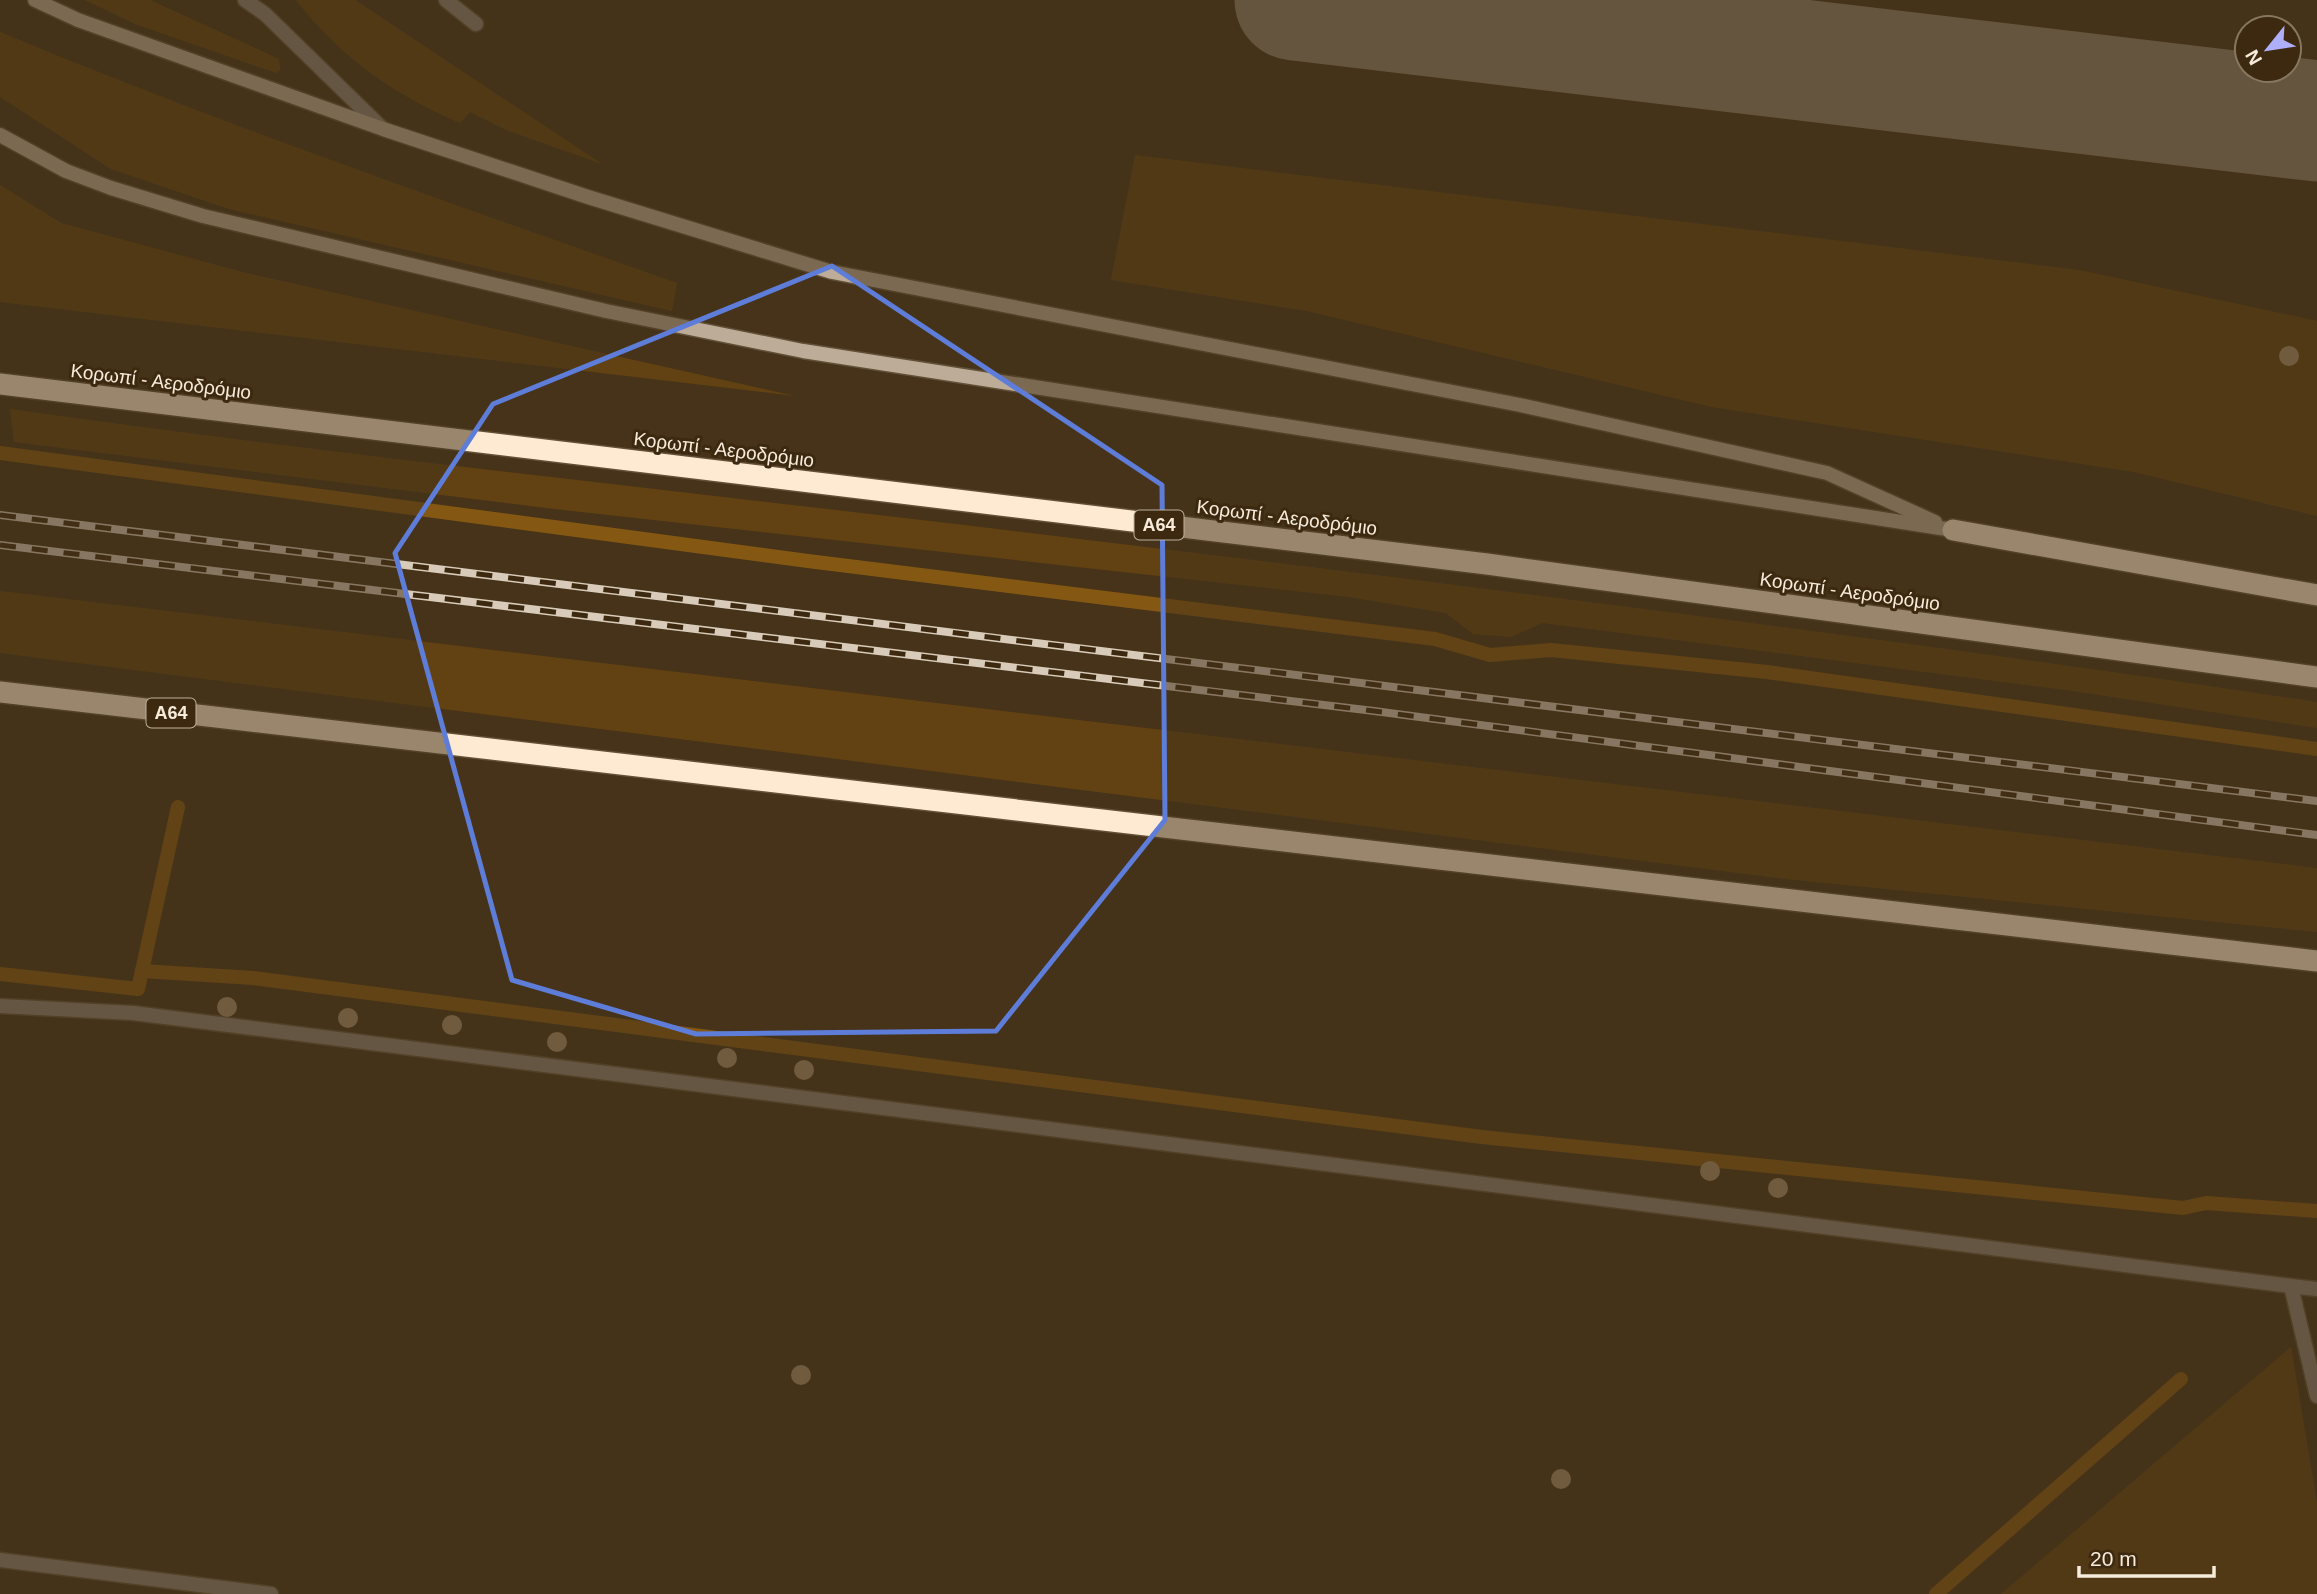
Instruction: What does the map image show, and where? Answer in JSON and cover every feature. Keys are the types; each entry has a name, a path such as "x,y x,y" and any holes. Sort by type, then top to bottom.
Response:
{"highway":[{"name":"Κορωπί - Αεροδρόμιο","path":"0,384 1487,564 2317,677"},
{"path":"1952,530 2317,595"},
{"name":"Α64","path":"0,692 2317,961"}],"street":[{"path":"35,0 78,20 383,129 588,197 832,272 1520,405 1827,473 1952,530"},
{"path":"245,0 265,14 383,129"},
{"path":"446,0 476,24"},
{"path":"0,135 66,170 111,188 203,216 606,311 803,351 1952,530"},
{"path":"0,1006 134,1013 2317,1289"},
{"path":"2291,1286 2317,1396"},
{"path":"0,1560 271,1594"}],"highlighted area":[{"path":"832,266 1162,485 1165,820 996,1031 696,1034 512,980 395,553 493,404"}],"shaded area":[{"path":"85,0 150,0 279,59 280,70 276,73 135,24"},
{"path":"296,0 355,0 602,164 506,130 470,112 460,123 412,100 350,57 313,21"},
{"path":"0,32 252,131 677,283 672,311 229,209 111,169 0,97"},
{"path":"1135,155 2079,270 2317,321 2317,516 2134,472 1712,407 1307,311 1111,280"},
{"path":"0,185 61,223 246,273 795,396 0,302"},
{"path":"10,409 371,456 1309,567 1981,654 2317,702 2317,728 2066,690 1543,623 1510,637 1473,634 1446,613 1349,597 554,509 14,442"},
{"path":"0,591 2317,868 2317,932 1785,879 0,653"},
{"path":"2291,1347 2317,1503 2317,1594 2001,1594"}],"waterway":[{"path":"0,453 808,561 1435,639 1490,655 1551,650 1767,672 2317,749"},
{"path":"0,974 138,989 178,807"},
{"path":"142,971 253,978 1482,1137 2183,1208 2206,1203 2317,1211"},
{"path":"1936,1594 2181,1379"}],"taxiway":[{"path":"1295,0 2317,121"}],"railway":[{"path":"0,515 2317,801"},
{"path":"0,545 1374,711 2317,835"}]}
